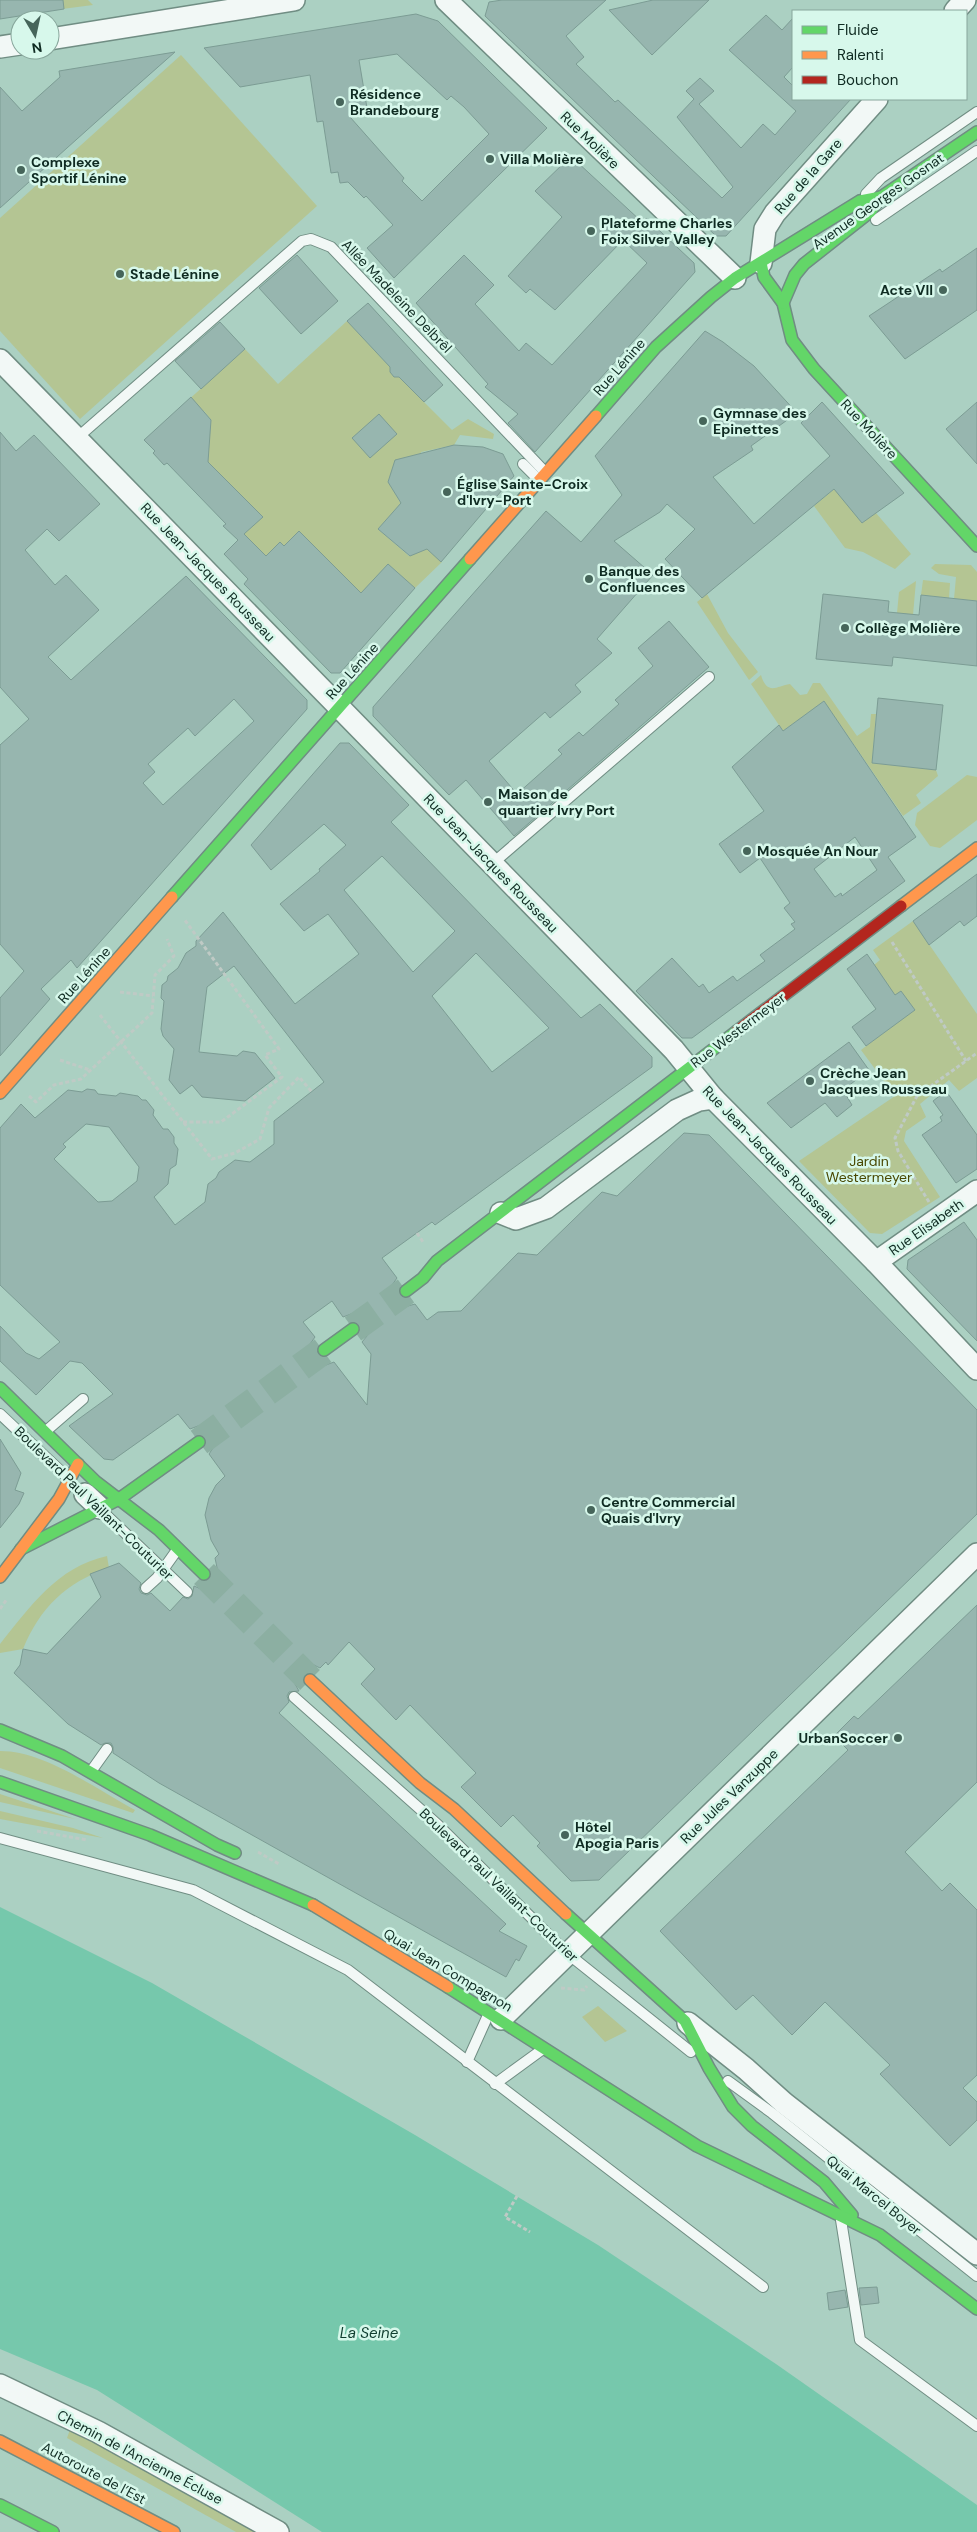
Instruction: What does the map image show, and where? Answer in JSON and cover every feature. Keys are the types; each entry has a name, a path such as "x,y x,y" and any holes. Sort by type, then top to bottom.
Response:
{"main road":[{"name":"Avenue Georges Gosnat","path":"804,264 870,212 881,198 977,132"},
{"name":"Avenue Georges Gosnat","path":"769,271 860,201 881,198"},
{"path":"735,278 804,264"},
{"path":"783,304 795,275 804,264"},
{"name":"Rue Molière","path":"769,271 783,304 792,340 814,369 977,546"},
{"name":"Rue Lénine","path":"0,1093 656,347 710,297 735,278"},
{"name":"Rue Westermeyer","path":"406,1291 423,1278 437,1261 501,1213 541,1179 663,1089 688,1067 977,848"},
{"path":"324,1350 353,1329"},
{"name":"Boulevard Paul Vaillant-Couturier","path":"0,1388 78,1464 159,1530 204,1574"},
{"path":"21,1549 92,1501 119,1499 199,1442"},
{"path":"0,1577 59,1499 78,1464"},
{"name":"Boulevard Paul Vaillant-Couturier","path":"310,1680 420,1783 454,1809 567,1916 588,1932 611,1957 685,2021 708,2068 733,2107 752,2126 824,2182 860,2224"},
{"path":"0,1730 62,1756 246,1860"},
{"name":"Quai Jean Compagnon","path":"0,1782 141,1832 290,1897 306,1902 495,2016 697,2146 860,2224"},
{"path":"179,1822 186,1850 218,1845"},
{"path":"269,1873 296,1889 306,1902"},
{"name":"Quai Marcel Boyer","path":"860,2224 880,2235 977,2309"},
{"name":"Autoroute de l’Est","path":"0,2441 174,2532"},
{"path":"0,2505 53,2532"}],"street":[{"path":"60,37 294,0"},
{"name":"Rue Molière","path":"446,0 735,278"},
{"path":"956,10 965,0"},
{"name":"Rue de la Gare","path":"769,271 765,229 775,213 876,100"},
{"name":"Rue Jean-Jacques Rousseau","path":"0,360 492,864 688,1067 713,1098 876,1262 977,1369"},
{"path":"501,1213 516,1219 546,1208 677,1110 699,1100 713,1098"},
{"name":"Rue Elisabeth","path":"876,1262 977,1191"},
{"name":"Rue Jules Vanzuppe","path":"495,2016 567,1953 977,1554"},
{"name":"Boulevard Paul Vaillant-Couturier","path":"685,2021 746,2069 778,2108"},
{"name":"Quai Marcel Boyer","path":"778,2108 977,2254"},
{"name":"Chemin de l'Ancienne Écluse","path":"0,2385 98,2432 278,2532"}],"lane":[{"name":"Avenue Georges Gosnat","path":"860,201 880,178 977,112"},
{"name":"Avenue Georges Gosnat","path":"804,264 816,262 977,151"},
{"name":"Allée Madeleine Delbrêl","path":"77,438 302,241 310,239 331,247 543,477"},
{"path":"523,464 543,477"},
{"path":"492,864 710,677"},
{"path":"45,1432 83,1399"},
{"name":"Boulevard Paul Vaillant-Couturier","path":"0,1414 187,1592"},
{"path":"146,1588 164,1569 178,1549"},
{"name":"Boulevard Paul Vaillant-Couturier","path":"294,1697 438,1825 567,1953 665,2030 708,2068 778,2108"},
{"path":"91,1772 107,1749"},
{"path":"0,1838 194,1890 348,1970 763,2287"},
{"path":"467,2062 495,2016"},
{"path":"496,2084 544,2048"},
{"name":"Quai Marcel Boyer","path":"778,2108 977,2276"},
{"path":"840,2214 860,2340 977,2426"}],"path":[{"path":"182,917 279,1049 265,1055 282,1076 220,1122 183,1122"},
{"path":"876,926 888,935 966,1060"},
{"path":"28,1094 36,1102 54,1085 81,1079 152,1013 155,975 174,956 166,939"},
{"path":"118,990 121,993 153,996"},
{"path":"98,1013 212,1159 235,1153 260,1139 269,1108 300,1077 312,1092"},
{"path":"939,1217 898,1151 895,1138 916,1096 977,1053"},
{"path":"59,1059 90,1070"},
{"path":"29,1829 95,1841"},
{"path":"517,2196 505,2217 530,2232"}],"green space":[{"path":"54,0 88,0 93,5 62,9"},
{"name":"Stade Lénine","path":"181,55 317,206 80,419 0,331 0,218"},
{"path":"347,321 390,367 394,376 399,377 452,430 468,419 494,434 493,439 460,435 454,445 421,452 421,455 391,476 388,481 401,504 378,529 409,556 427,549 442,562 415,588 388,564 376,577 346,621 349,582 299,531 284,546 280,542 266,557 244,534 262,516 192,446 210,429 211,420 204,411 194,411 186,402 245,349 278,384"},
{"path":"850,476 876,513 911,554 895,569 863,552 845,548 814,506"},
{"path":"935,564 971,565 977,572 977,601 954,599 956,577 939,574 931,568"},
{"path":"923,580 950,583 949,598 921,595"},
{"path":"916,581 913,615 897,613 899,592"},
{"path":"707,594 728,633 758,672 749,680 697,602"},
{"path":"761,675 766,686 769,688 790,684 800,695 807,694 813,683 820,683 857,736 870,727 871,714 876,714 872,763 936,770 938,776 916,795 921,803 903,816 824,701 783,731 751,684"},
{"path":"967,775 977,777 977,820 940,848 930,846 915,825 917,813"},
{"name":"Jardin Westermeyer","path":"913,921 977,1014 977,1078 959,1091 949,1080 920,1104 926,1117 906,1131 904,1141 940,1197 882,1234 870,1233 799,1161 895,1096 861,1050 914,1010 891,998 874,965 880,960 873,950"},
{"path":"107,1556 109,1568 67,1589 46,1609 23,1649 0,1653 0,1644 46,1590 73,1569 89,1561"},
{"path":"0,1751 35,1757 52,1764 135,1810 133,1813 0,1768"},
{"path":"0,1794 75,1819 0,1802"},
{"path":"0,1811 73,1828 103,1838 0,1819"},
{"path":"598,2006 627,2031 605,2042 582,2017"},
{"path":"72,2424 269,2532 236,2532 67,2438"}],"water":[{"name":"La Seine","path":"0,1907 152,1983 415,2135 598,2245 776,2364 977,2505 977,2532 322,2532 97,2390 0,2349"}],"building":[{"path":"0,0 63,0 64,9 10,10 10,17 0,19"},
{"path":"502,0 606,0 566,36 584,57 576,64 615,102 618,100 722,198 733,187 677,117 694,99 686,91 700,78 714,91 699,104 741,148 763,124 775,135 796,111 729,50 766,15 782,30 792,19 792,68 784,77 792,85 792,100 850,100 726,236 716,236 485,16 489,2"},
{"path":"653,0 709,0 652,55 609,10"},
{"path":"416,14 438,21 547,128 394,278 367,248 393,225 366,196 364,198 348,182 340,183 338,172 331,173 323,121 317,122 310,75 240,87 204,48","holes":["397,54 447,100 451,96 489,134 422,201 402,181 404,178 350,117 368,114 359,60"]},
{"name":"Complexe Sportif Lénine","path":"175,52 0,208 0,87 22,111 60,77 59,71"},
{"path":"566,161 572,166 576,161 642,222 646,218 694,263 695,272 535,452 508,423 518,414 485,387 488,384 416,303 464,255 494,285 475,304 519,351 526,343 552,365 647,263 623,240 555,310 530,289 526,293 508,276 562,217 535,191"},
{"name":"Acte VII","path":"977,248 977,310 905,359 869,316 940,269 942,272"},
{"path":"297,255 338,301 301,334 259,288"},
{"path":"368,303 443,385 424,402 399,377 394,377 390,372 390,367 347,321"},
{"path":"220,322 245,349 201,389 175,361"},
{"path":"705,331 723,342 754,366 797,413 751,446 753,450 713,477 754,524 830,456 801,423 822,402 904,493 862,523 834,489 702,598 665,559 695,529 667,504 660,512 614,541 653,575 597,639 612,653 575,685 581,692 550,718 545,712 489,761 517,794 562,754 558,750 579,732 583,736 619,704 615,700 653,666 638,648 669,621 709,667 514,836 466,780 449,795 373,716 373,707 546,511 581,542 622,495 595,456"},
{"path":"191,397 211,420 208,462 263,517 244,534 266,556 280,542 284,546 299,531 361,593 388,564 415,588 340,673 331,673 244,584 248,579 224,554 238,540 223,526 226,524 167,463 164,465 153,453 155,451 144,440"},
{"path":"977,402 977,464 946,429"},
{"path":"379,414 397,434 370,458 352,438"},
{"path":"0,432 16,451 34,435 100,504 59,541 47,529 25,550 55,585 66,575 99,610 48,657 71,680 186,576 307,700 307,709 77,968 71,960 41,989 50,999 0,1056 0,998 24,971 0,944 0,745 29,719 0,687","holes":["234,699 254,721 163,805 143,783 155,772 148,764 188,728 195,736"]},
{"name":"Église Sainte-Croix d'Ivry-Port","path":"454,445 483,447 503,454 514,476 441,562 427,549 410,556 378,529 401,503 388,482 395,460"},
{"path":"823,594 889,601 888,612 919,615 921,595 977,601 977,666 893,657 892,666 816,659"},
{"path":"878,698 943,705 936,770 872,763"},
{"path":"824,701 916,837 888,857 905,881 692,1038 682,1038 636,991 672,958 699,987 703,984 709,993 733,976 737,981 765,961 760,955 795,929 791,924 795,922 784,908 790,903 760,858 740,873 719,844 764,811 732,767 779,725 783,731","holes":["855,837 877,870 842,896 841,893 835,897 814,869"]},
{"path":"340,743 349,743 409,805 391,822 581,1018 600,1004 652,1057 652,1067 435,1225 432,1222 382,1258 397,1278 392,1285 390,1293 394,1301 400,1305 408,1306 415,1304 427,1320 438,1312 461,1311 518,1253 537,1255 602,1192 617,1196 684,1133 709,1135 977,1410 977,1514 599,1880 571,1881 537,1846 540,1843 513,1815 501,1827 461,1787 476,1773 410,1705 396,1720 361,1684 375,1669 349,1642 328,1665 326,1662 320,1668 314,1665 306,1665 298,1670 295,1676 295,1684 299,1691 289,1692 287,1696 289,1702 279,1713 506,1924 499,1931 527,1946 519,1961 516,1959 506,1977 159,1783 113,1753 111,1743 101,1745 68,1724 14,1673 20,1665 23,1649 47,1654 101,1597 90,1574 119,1563 141,1583 139,1589 141,1593 147,1595 151,1593 170,1611 183,1597 188,1599 192,1596 194,1586 208,1589 215,1585 219,1577 215,1558 219,1554 211,1540 205,1515 209,1498 216,1485 225,1476 209,1454 215,1441 211,1433 205,1428 198,1426 190,1429 178,1414 113,1460 104,1459 69,1426 113,1394 82,1363 70,1361 36,1395 0,1361 0,1326 26,1353 39,1359 60,1342 0,1285 0,1128 21,1104 35,1118 68,1090 82,1092 87,1089 95,1090 98,1094 116,1096 120,1093 138,1096 142,1100 146,1100 154,1110 153,1115 163,1129 168,1129 174,1137 174,1143 178,1149 176,1165 170,1169 168,1184 154,1197 175,1225 205,1202 208,1184 216,1178 219,1172 235,1160 250,1162 274,1144 274,1121 324,1082 234,966 207,987 199,1052 237,1056 243,1051 255,1053 275,1078 245,1101 202,1097 192,1085 180,1094 169,1080 174,1049 163,1036 161,1029 164,1001 161,998 162,985 167,981 168,976 178,968 186,953 196,946 196,941 223,912 295,1004 359,954 328,914 304,931 280,904 320,871 319,869 346,845 324,824 271,870 251,845","holes":["382,856 455,931 413,972 344,890","476,953 549,1028 492,1072 432,996","86,1124 109,1127 139,1167 137,1181 112,1201 98,1202 54,1159 66,1147 63,1144","332,1301 343,1317 351,1314 359,1315 365,1319 368,1327 367,1336 362,1342 371,1354 367,1405 334,1362 326,1365 318,1364 312,1360 309,1352 310,1344 315,1337 303,1322"]},
{"path":"977,874 977,916 964,926 960,921 929,945 913,921"},
{"path":"867,954 895,995 901,991 915,1010 866,1046 852,1027 876,1009 847,969"},
{"path":"849,1042 869,1070 843,1090 852,1105 837,1117 825,1103 791,1128 767,1103"},
{"path":"946,1091 977,1135 977,1169 956,1183 922,1135 942,1121 940,1117 943,1115 933,1101"},
{"path":"964,1222 977,1240 977,1341 907,1269 908,1260"},
{"path":"0,1439 21,1473 15,1490 24,1493 19,1504 0,1528"},
{"path":"977,1605 977,1782 905,1852 942,1891 950,1883 977,1910 977,2075 963,2088 977,2102 977,2120 950,2146 880,2074 890,2065 825,2002 792,2035 753,1995 736,2010 660,1931 848,1750 834,1736 854,1716 858,1719"},
{"path":"877,2287 879,2303 861,2305 859,2288"},
{"path":"845,2290 848,2307 829,2310 827,2293"}],"tunnel":[{"path":"353,1329 406,1291"},
{"path":"199,1442 324,1350"},
{"path":"204,1574 310,1680"}],"traffic: fast":[{"path":"783,303 795,275 804,264 870,212 881,197 977,132"},
{"path":"596,416 656,347 735,278 860,201 881,197"},
{"path":"761,263 764,277 783,303 792,340 814,369 977,546"},
{"path":"172,897 470,559"},
{"path":"406,1291 423,1278 437,1261 737,1031"},
{"path":"324,1350 353,1329"},
{"path":"0,1388 95,1481 159,1530 204,1574"},
{"path":"21,1549 119,1499 199,1442"},
{"path":"0,1730 62,1756 217,1845 235,1853"},
{"path":"0,1782 150,1835 313,1905"},
{"path":"566,1914 685,2021 709,2068 733,2107 752,2126 824,2182 852,2215"},
{"path":"448,1987 697,2146 880,2235 977,2309"},
{"path":"0,2505 53,2532"}],"traffic: slow":[{"path":"470,559 596,416"},
{"path":"901,906 977,848"},
{"path":"0,1093 172,897"},
{"path":"0,1577 59,1499 78,1464"},
{"path":"310,1680 420,1783 454,1809 566,1914"},
{"path":"313,1905 448,1987"},
{"path":"0,2441 174,2532"}],"traffic: jam":[{"path":"737,1031 901,906"}],"place":[{"name":"Résidence Brandebourg","path":"340,102"},
{"name":"Villa Molière","path":"490,159"},
{"name":"Complexe Sportif Lénine","path":"21,170"},
{"name":"Plateforme Charles Foix Silver Valley","path":"591,231"},
{"name":"Stade Lénine","path":"120,274"},
{"name":"Acte VII","path":"943,290"},
{"name":"Gymnase des Epinettes","path":"703,421"},
{"name":"Église Sainte-Croix d'Ivry-Port","path":"447,492"},
{"name":"Banque des Confluences","path":"589,579"},
{"name":"Collège Molière","path":"845,628"},
{"name":"Maison de quartier Ivry Port","path":"488,802"},
{"name":"Mosquée An Nour","path":"747,851"},
{"name":"Crèche Jean Jacques Rousseau","path":"810,1081"},
{"name":"Centre Commercial Quais d'Ivry","path":"591,1510"},
{"name":"UrbanSoccer","path":"898,1738"},
{"name":"Hôtel Apogia Paris","path":"565,1835"}]}
